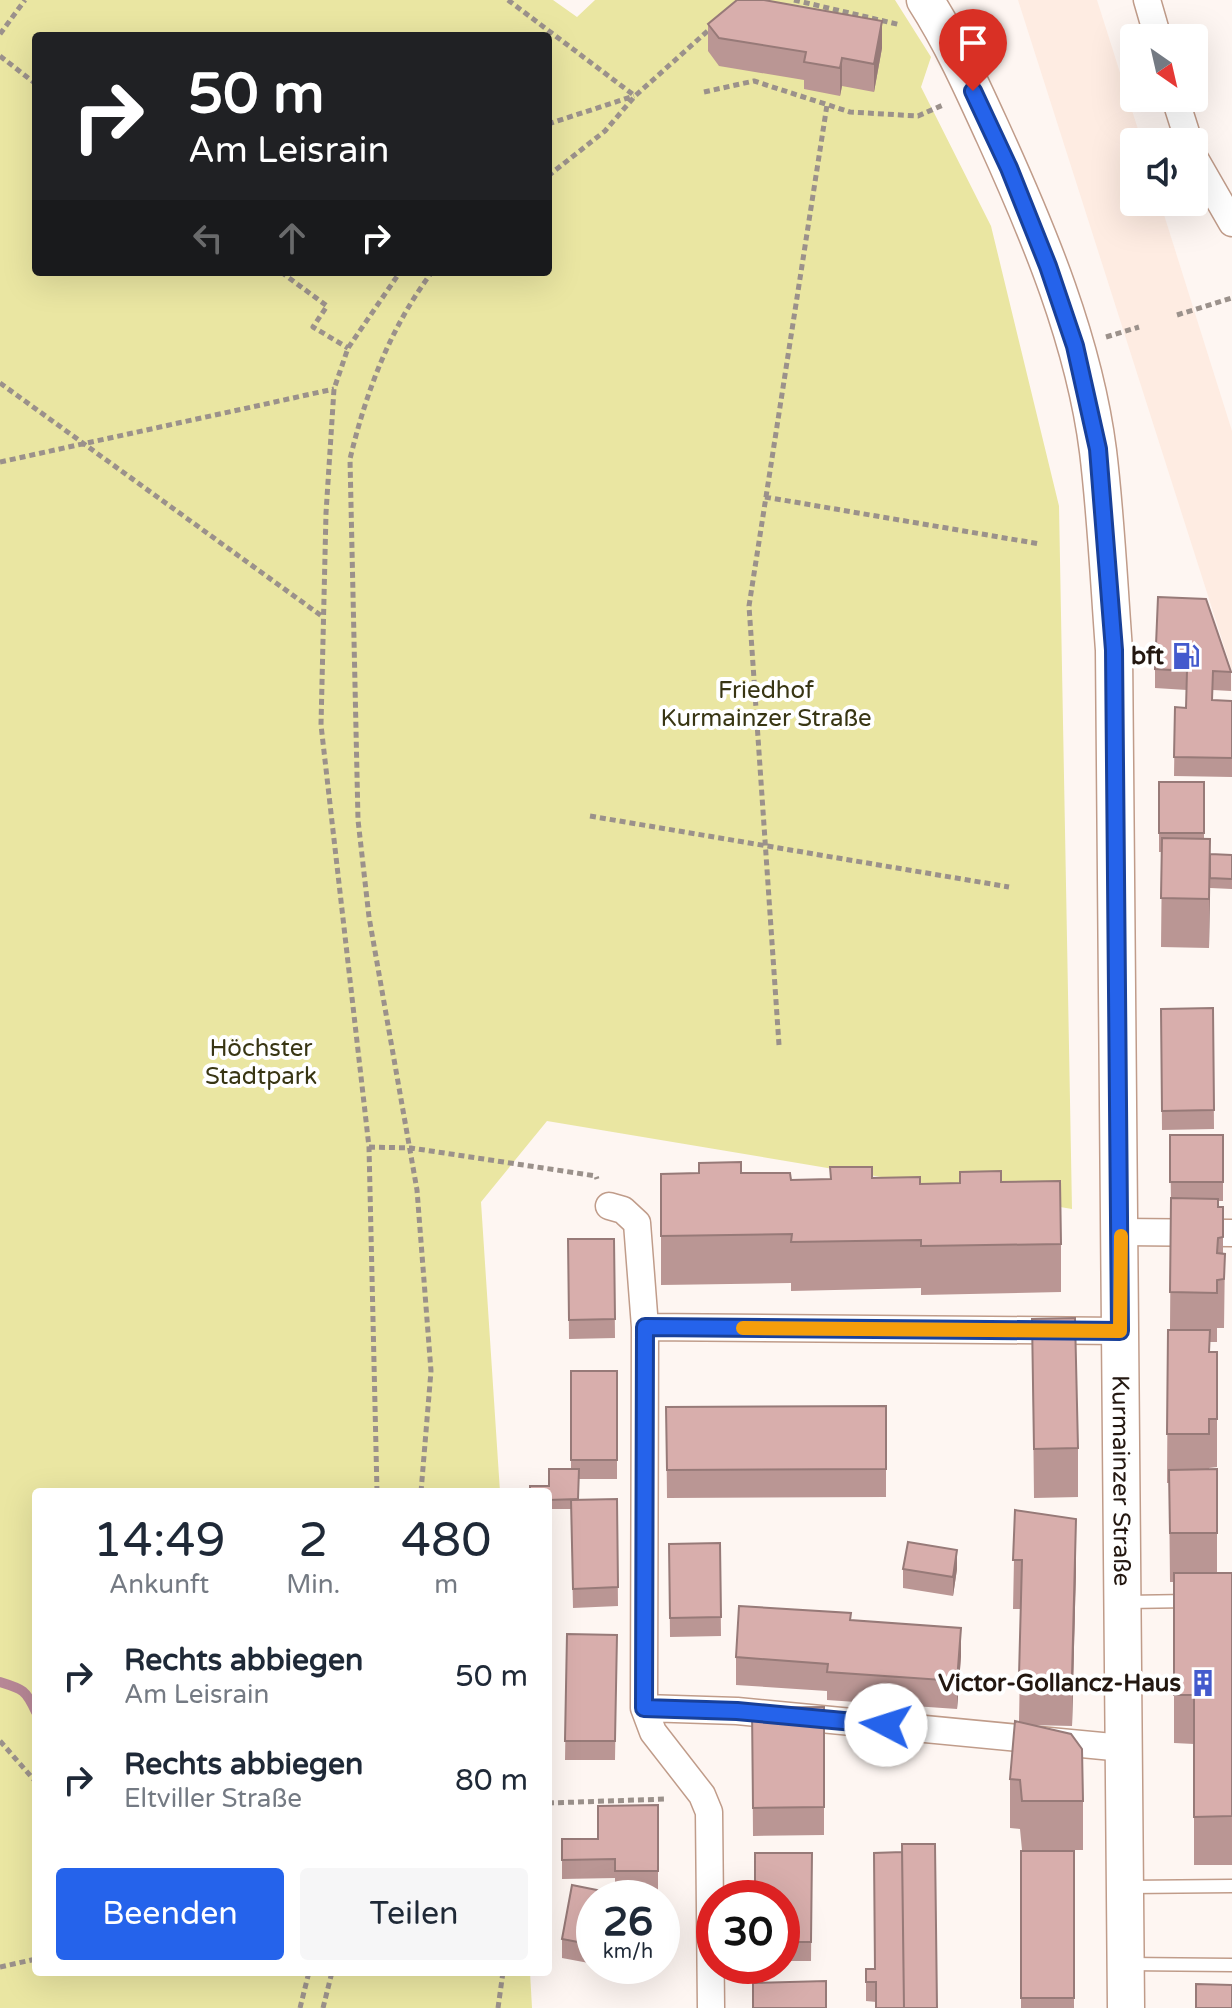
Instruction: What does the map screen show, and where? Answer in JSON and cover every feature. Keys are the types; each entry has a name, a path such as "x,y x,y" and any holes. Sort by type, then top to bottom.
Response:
{"main road":[{"name":"Kurmainzer Straße","path":"930,8 1009,168 1048,266 1075,346 1098,449 1114,650 1126,2008"}],"street":[{"path":"1147,0 1154,24"},
{"path":"1208,181 1232,223"},
{"path":"609,1206 623,1210 637,1223 645,1327 644,1708 653,1732 702,1795 709,1812 711,2008"},
{"path":"1121,1232 1232,1233"},
{"path":"645,1327 1120,1331"},
{"path":"644,1708 737,1711 1123,1748"}],"lane":[{"path":"1122,1602 1201,1601"},
{"path":"1125,1887 1232,1886"},
{"path":"1126,1964 1232,1965"}],"path":[{"path":"0,34 25,0"},
{"path":"508,0 550,32"},
{"path":"794,0 908,27 930,8"},
{"path":"552,173 605,131 635,96 721,19"},
{"path":"552,33 635,96"},
{"path":"0,56 32,81"},
{"path":"704,92 754,81 850,112 918,116 973,91"},
{"path":"552,123 635,96"},
{"path":"779,1045 749,606 827,105"},
{"path":"286,276 327,306 313,327 348,348"},
{"path":"377,1488 369,1147 321,725 326,513 334,389 348,348 397,276"},
{"path":"421,1488 431,1371 417,1190 371,931 358,820 350,459 360,416 389,339 429,276"},
{"path":"1177,315 1232,298"},
{"path":"0,383 324,618"},
{"path":"0,462 334,389"},
{"path":"765,497 1040,544"},
{"path":"590,816 1009,887"},
{"path":"369,1147 411,1148 596,1176 609,1206"},
{"path":"0,1741 32,1777"},
{"path":"552,1803 645,1802 702,1795"},
{"path":"0,1967 32,1960"},
{"path":"300,2008 308,1976"},
{"path":"323,2008 331,1976"},
{"path":"498,2008 502,1976"}],"shaded area":[{"path":"1018,0 1097,0 1120,73 1120,112 1132,112 1138,128 1120,128 1120,216 1164,216 1232,431 1232,671"}],"green space":[{"path":"0,0 553,0 577,17 595,0 895,0 931,57 921,87 991,226 1059,506 1072,1209 547,1121 481,1202 500,1488 32,1488 32,1976 530,1976 532,2008 0,2008"}],"building":[{"path":"737,0 764,0 882,21 874,64 842,58 840,68 804,62 806,52 719,38 708,24"},
{"path":"1158,597 1206,599 1231,672 1213,671 1212,700 1232,701 1232,758 1174,757 1175,707 1186,708 1187,671 1155,669"},
{"path":"1159,782 1204,782 1204,833 1159,833"},
{"path":"1162,838 1210,839 1209,899 1161,898"},
{"path":"1210,854 1232,855 1232,879 1210,878"},
{"path":"1213,1008 1214,1110 1162,1111 1161,1009"},
{"path":"1170,1135 1223,1135 1223,1182 1170,1182"},
{"path":"741,1162 741,1173 790,1173 791,1180 831,1179 830,1167 872,1167 872,1178 920,1177 920,1184 960,1183 960,1172 1001,1171 1001,1182 1060,1181 1061,1244 921,1246 921,1240 791,1242 792,1234 661,1236 661,1174 699,1173 699,1163"},
{"path":"1171,1198 1218,1199 1218,1207 1223,1207 1223,1237 1218,1238 1217,1253 1225,1254 1224,1279 1217,1280 1217,1293 1170,1292"},
{"path":"568,1239 614,1239 615,1319 569,1320"},
{"path":"1075,1318 1078,1448 1034,1449 1032,1319"},
{"path":"1168,1330 1210,1330 1209,1352 1217,1352 1217,1419 1209,1419 1209,1434 1167,1434"},
{"path":"571,1371 617,1371 617,1460 571,1460"},
{"path":"886,1406 886,1469 667,1470 666,1407"},
{"path":"549,1469 579,1469 578,1499 552,1500 552,1488 530,1488 549,1486"},
{"path":"1217,1469 1217,1533 1170,1533 1169,1470"},
{"path":"617,1499 618,1587 573,1589 571,1500"},
{"path":"1015,1510 1076,1519 1072,1677 1019,1676 1022,1560 1013,1560"},
{"path":"908,1542 957,1550 953,1577 903,1569"},
{"path":"720,1543 721,1617 670,1618 669,1544"},
{"name":"Victor-Gollancz-Haus","path":"1174,1573 1232,1573 1232,1816 1194,1817 1194,1695 1174,1695"},
{"path":"739,1606 851,1613 850,1620 961,1628 957,1681 827,1672 828,1664 736,1657"},
{"path":"567,1634 617,1635 615,1741 565,1741"},
{"path":"824,1707 824,1807 753,1808 752,1708"},
{"path":"1015,1721 1071,1734 1082,1749 1083,1801 1022,1801 1020,1780 1010,1779"},
{"path":"658,1805 658,1871 615,1871 615,1859 562,1860 562,1839 598,1839 598,1806"},
{"path":"902,1844 935,1844 937,2008 904,2008"},
{"path":"1021,1851 1074,1851 1074,1998 1021,1998"},
{"path":"902,1852 904,2008 876,2008 876,1982 866,1982 866,1969 875,1969 874,1853"},
{"path":"755,1853 812,1853 811,1942 800,1942 800,1880 755,1880"},
{"path":"572,1885 576,1886 576,1942 562,1939"},
{"path":"826,1981 826,2008 753,2008 753,1984"},
{"path":"1196,1984 1232,1985 1232,2008 1196,2008"}],"waterway":[{"path":"0,1682 23,1691 32,1705"}],"slow traffic":[{"path":"743,1328 1120,1331 1121,1236"}],"place":[{"name":"bft","path":"1186,656"},
{"name":"Victor-Gollancz-Haus","path":"1203,1683"}],"route":[{"path":"886,1725 737,1711 644,1708 645,1327 1120,1331 1114,650 1098,449 1075,346 1048,266 1009,168 973,91"}],"park label":[{"name":"Friedhof Kurmainzer Straße","path":"766,704"},
{"name":"Höchster Stadtpark","path":"261,1062"}]}
